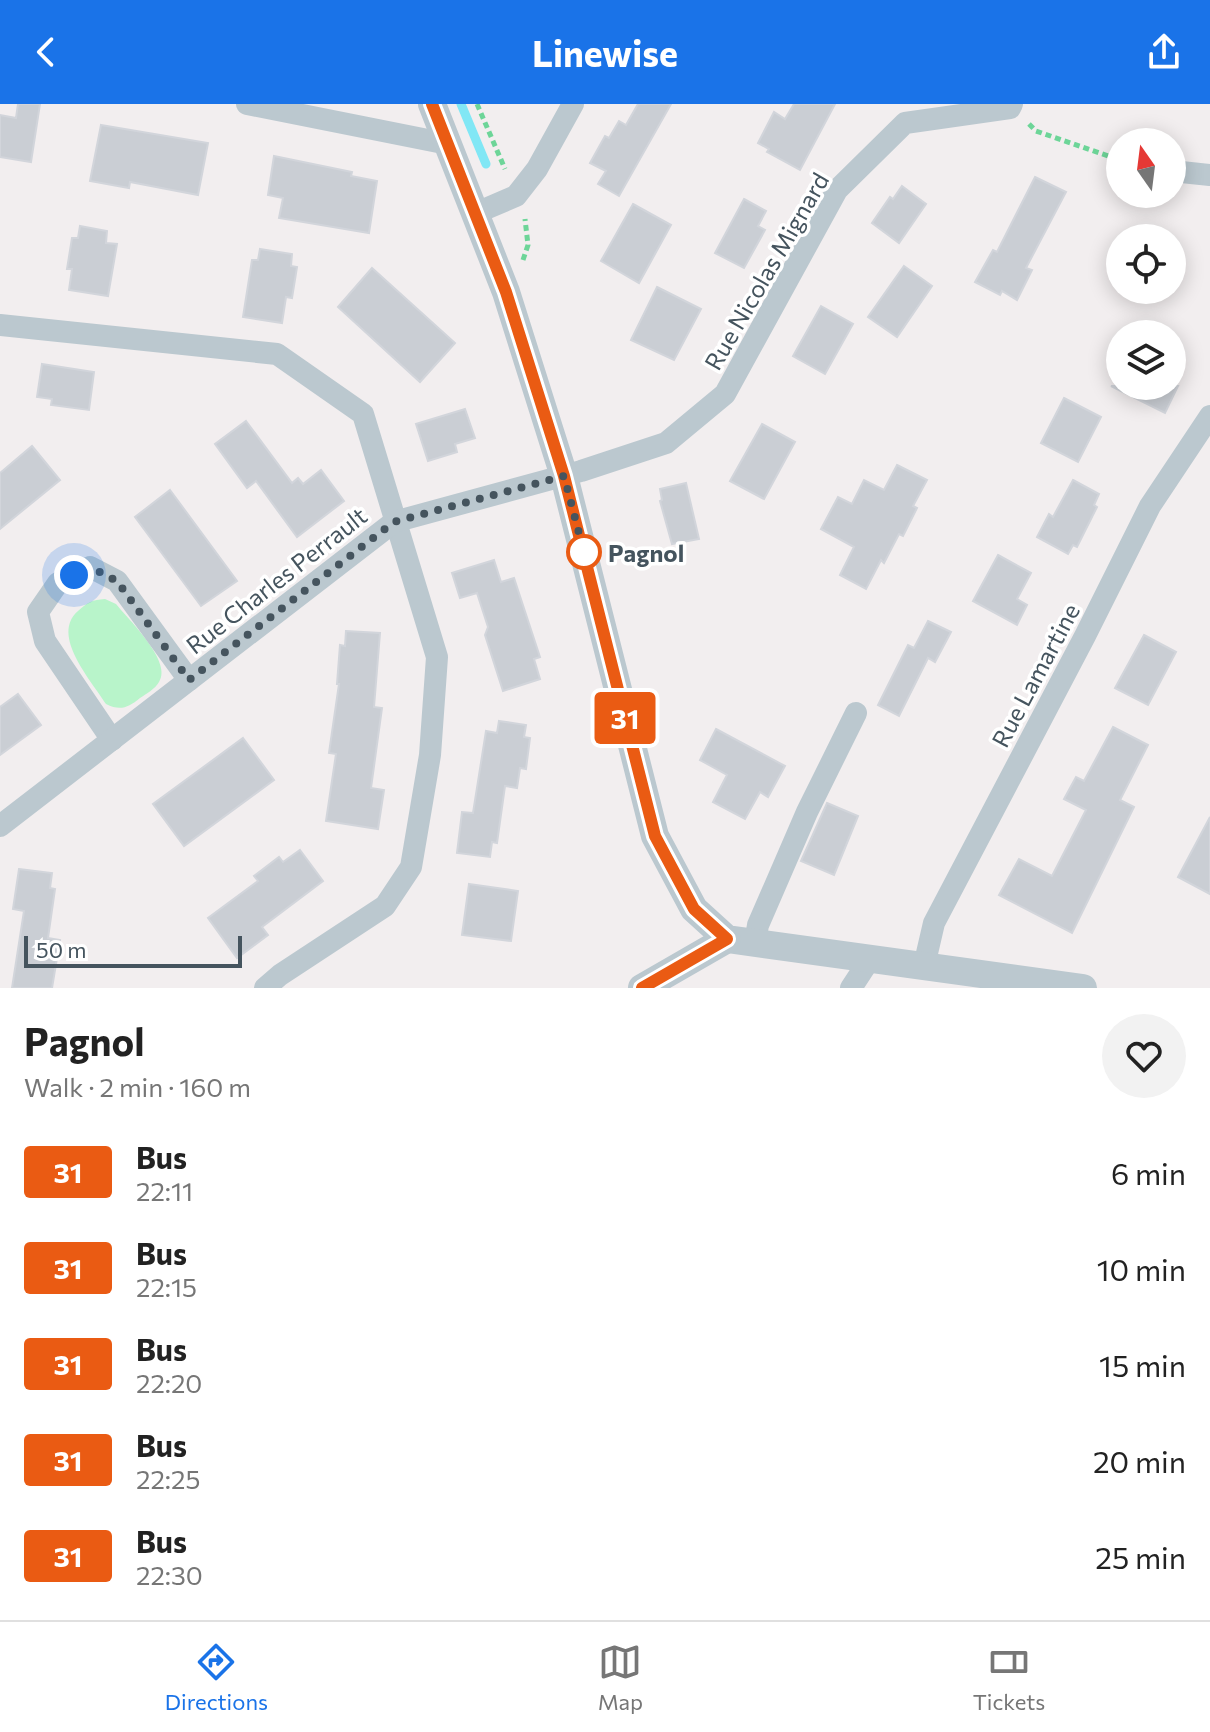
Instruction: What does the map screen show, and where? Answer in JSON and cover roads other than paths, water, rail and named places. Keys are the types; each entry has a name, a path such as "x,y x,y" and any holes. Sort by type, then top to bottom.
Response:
{"street":[{"path":"247,104 448,144"},
{"path":"432,104 496,268 564,476 655,836 694,909 727,939 1083,988"},
{"path":"476,213 516,196 537,169 573,104"},
{"name":"Rue Nicolas Mignard","path":"564,476 666,443 725,394 837,190 905,123 1011,106"},
{"path":"1186,172 1210,175"},
{"name":"Rue Charles Perrault","path":"0,325 277,354 363,414 394,522"},
{"name":"Rue Lamartine","path":"924,966 934,923 1150,506 1210,416"},
{"name":"Rue Charles Perrault","path":"0,826 394,522 564,476"},
{"path":"265,988 385,906 411,867 430,755 437,657 394,522"},
{"path":"112,740 45,641 38,612 58,583 90,567 117,581 189,680"},
{"path":"755,943 758,925 801,826 856,713"},
{"path":"642,988 727,939"},
{"path":"851,988 870,959"}],"waterway":[{"path":"461,104 486,164"}],"place":[{"name":"Pagnol","path":"584,552"}]}
